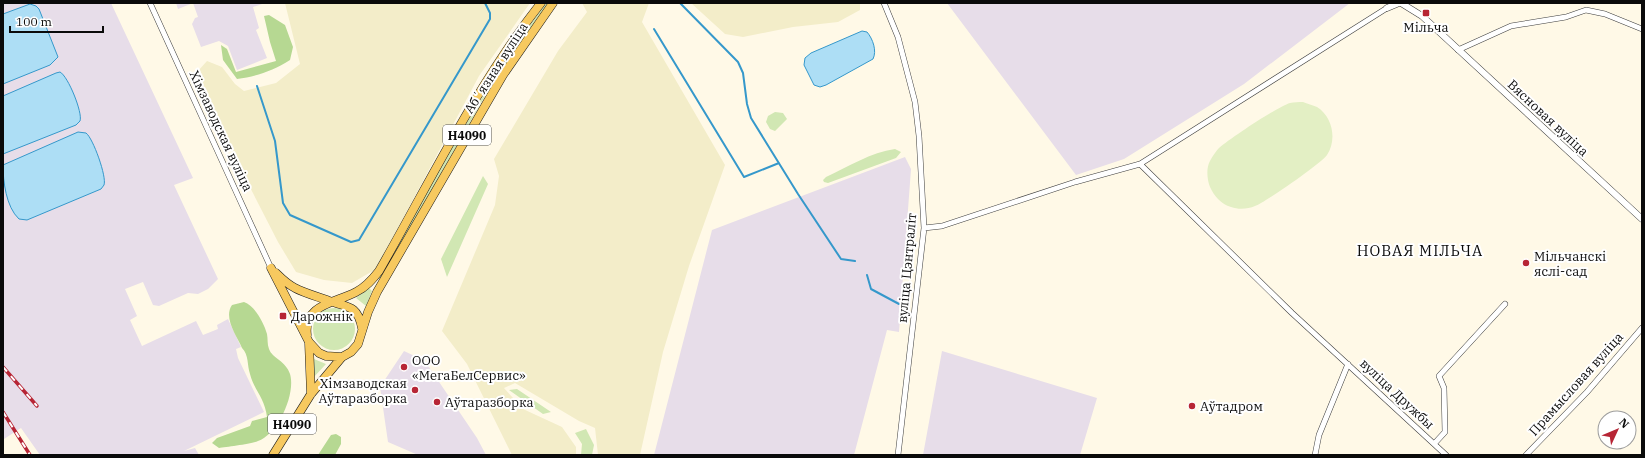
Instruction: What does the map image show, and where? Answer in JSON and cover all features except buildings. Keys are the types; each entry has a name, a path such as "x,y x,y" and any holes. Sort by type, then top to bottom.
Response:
{"main road":[{"name":"Абʼязная вуліца","path":"333,302 367,285 379,271 494,69 541,3"},
{"name":"Абʼязная вуліца","path":"362,330 377,292 502,75 553,3"},
{"path":"271,268 286,284 295,289 333,302 344,304 354,310 360,319 362,330"},
{"path":"271,268 308,340 319,353 326,356 342,356"},
{"name":"Н4090","path":"311,394 308,321 312,313 325,304 333,302"},
{"name":"Н4090","path":"273,455 311,394 342,356 351,352 358,344 362,330"}],"street":[{"name":"Хімзаводская вуліца","path":"150,3 271,268"},
{"name":"вуліца Цэнтраліт","path":"884,3 898,37 908,72 916,110 919,136 924,228 898,455"},
{"path":"924,228 942,226 1075,182 1140,164 1386,8 1400,3"},
{"name":"Вясновая вуліца","path":"1400,3 1422,16 1642,219"},
{"path":"1458,50 1511,26 1566,17 1586,10 1604,14 1642,29"},
{"name":"вуліца Дружбы","path":"1140,164 1270,292 1446,455"},
{"path":"1434,444 1444,432 1444,388 1439,376 1505,304"},
{"name":"Прамысловая вуліца","path":"1526,455 1587,392 1642,328"},
{"path":"1315,455 1319,435 1348,364"}],"shaded area":[{"path":"3,3 111,3 193,178 174,185 218,279 208,289 198,294 188,293 159,306 153,305 143,282 125,289 137,316 130,320 142,346 196,321 203,335 218,329 217,325 228,319 241,347 236,349 238,358 264,412 184,451 195,448 199,455 40,455 21,428 4,439 3,438"},
{"path":"176,3 193,3 178,9"},
{"path":"193,3 265,3 253,7 259,28 256,30 267,58 237,70 228,46 219,41 201,47 192,24 195,18 198,17"},
{"path":"285,3 530,3 479,76 376,269 352,283 324,280 296,272 278,242 214,117 198,71 207,61 222,67 235,84 244,91 276,83 300,64"},
{"path":"582,3 649,3 642,22 725,165 689,266 663,352 640,455 598,455 595,428 579,421 515,383 504,388 523,409 562,427 576,447 576,455 512,455 467,364 442,331 495,205 499,176 494,159 558,51 587,12"},
{"path":"691,3 860,3 860,10 838,22 793,27 743,37 725,34"},
{"path":"947,3 1350,3 1244,84 1124,159 1076,175"},
{"path":"905,157 911,169 899,332 887,330 854,455 654,455 712,230"},
{"path":"404,351 421,359 429,367 477,438 486,455 418,455 388,442 380,387"},
{"path":"942,351 1097,398 1080,455 923,455"}],"green space":[{"path":"546,3 548,3 494,80 381,279 378,278 479,103 500,69"},
{"path":"269,15 285,25 293,47 290,60 265,72 237,79 223,60 221,45 227,49 236,72 276,61 264,16"},
{"path":"1303,102 1317,107 1327,117 1330,123 1332,129 1332,143 1327,155 1315,166 1255,206 1237,209 1227,206 1221,202 1209,184 1207,170 1212,158 1219,148 1233,137 1275,110 1290,103"},
{"path":"775,112 783,113 787,119 775,131 770,129 766,122 768,116"},
{"path":"895,149 901,152 896,158 828,183 824,182 823,180 826,177 860,160 877,153"},
{"path":"483,176 488,184 447,277 441,259"},
{"path":"369,288 372,291 366,306 356,298"},
{"path":"244,302 252,307 264,325 269,349 288,370 291,382 290,392 284,412 272,430 265,437 250,443 219,448 212,443 217,438 250,426 252,421 267,417 266,410 249,371 246,354 234,333 229,316 232,305"},
{"path":"330,308 338,308 346,311 352,317 355,329 352,341 346,347 338,350 330,350 322,347 316,341 313,333 313,325 316,317 322,311"},
{"path":"314,359 326,364 313,378"},
{"path":"517,389 551,412 543,414 509,390"},
{"path":"586,429 594,445 592,455 581,455 582,444 575,433"},
{"path":"336,434 341,437 341,444 335,455 318,455 331,435"}],"water":[{"path":"30,4 39,9 58,57 50,65 3,84 3,14"},
{"path":"862,31 867,32 873,42 875,52 873,59 826,85 820,87 814,85 804,65 805,58 811,53"},
{"path":"60,72 71,87 79,111 80,121 76,125 3,154 3,96"},
{"path":"78,132 86,133 89,136 96,150 103,174 104,185 101,189 27,220 19,219 8,201 3,165"}],"waterway":[{"path":"257,86 275,141 283,203 290,215 351,242 359,240 490,19 490,13 485,3"},
{"path":"680,3 738,62 743,73 747,104 751,118 798,194 841,259 855,261"},
{"path":"654,29 744,177 779,163"},
{"path":"867,275 871,289 899,304"}],"railway":[{"path":"3,367 37,406"},
{"path":"3,412 30,455"}],"place":[{"name":"Мільча","path":"1426,13"},
{"name":"Мільчанскі яслі-сад","path":"1526,263"},
{"name":"Дарожнік","path":"283,316"},
{"name":"ООО «МегаБелСервис»","path":"404,367"},
{"name":"Хімзаводская Аўтаразборка","path":"415,390"},
{"name":"Аўтаразборка","path":"437,402"},
{"name":"Аўтадром","path":"1192,406"}],"district":[{"name":"НОВАЯ МІЛЬЧА","path":"1420,250"}]}
